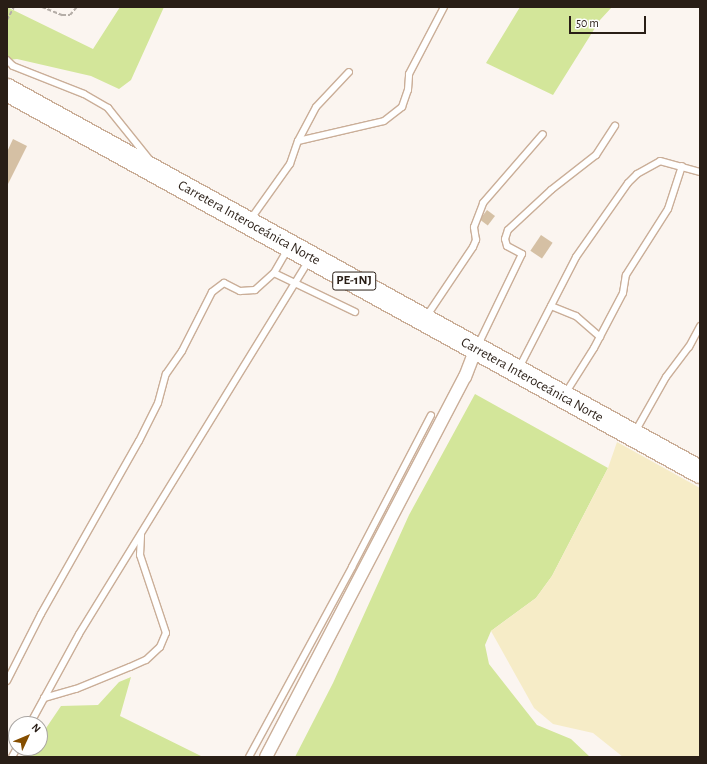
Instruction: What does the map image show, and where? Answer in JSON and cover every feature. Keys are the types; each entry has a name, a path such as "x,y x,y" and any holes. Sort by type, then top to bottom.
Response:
{"highway":[{"name":"Carretera Interoceánica Norte","path":"7,90 700,472"}],"street":[{"path":"266,757 461,384 476,349"}],"lane":[{"path":"298,141 384,121 402,107 408,90 409,74 444,7"},
{"path":"7,60 13,66 84,94 108,108 160,175"},
{"path":"248,223 290,164 298,141 316,107 349,72"},
{"path":"476,349 522,254 507,246 505,239 508,230 551,190 596,155 616,126"},
{"path":"424,320 473,247 476,240 474,226 484,203 543,134"},
{"path":"517,371 576,257 628,183 636,174 660,161 682,166 693,172 700,172"},
{"path":"563,396 600,338 623,293 626,275 668,209 682,166"},
{"path":"7,681 41,614 139,441 158,403 166,374 182,351 212,292 224,283 240,291 255,290 274,273 283,261 289,246"},
{"path":"34,716 79,634 310,257"},
{"path":"274,273 355,312"},
{"path":"551,306 576,316 600,338"},
{"path":"633,435 666,377 689,347 700,326"},
{"path":"250,757 352,568 431,415"},
{"path":"44,698 76,689 146,660 160,647 166,633 140,554 139,543 144,528"}],"path":[{"path":"7,20 14,7"},
{"path":"42,7 62,16 70,15 77,7"}],"green space":[{"path":"7,7 93,49 120,7 164,7 131,80 119,89 91,76 17,59 7,60"},
{"path":"520,7 612,7 600,20 553,95 486,63"},
{"path":"475,394 608,468 552,576 536,598 491,631 485,645 489,664 537,725 571,739 590,757 295,757 333,683 409,515"},
{"path":"131,677 120,716 203,757 22,757 48,756 48,725 61,706 98,705 119,682"}],"sand":[{"path":"617,442 700,488 700,757 623,757 593,733 553,724 534,708 491,631 536,598 552,576 608,468"}],"building":[{"path":"13,139 27,146 7,186 7,152"},
{"path":"487,210 495,216 488,226 480,220"},
{"path":"541,235 553,243 542,259 530,251"}]}
